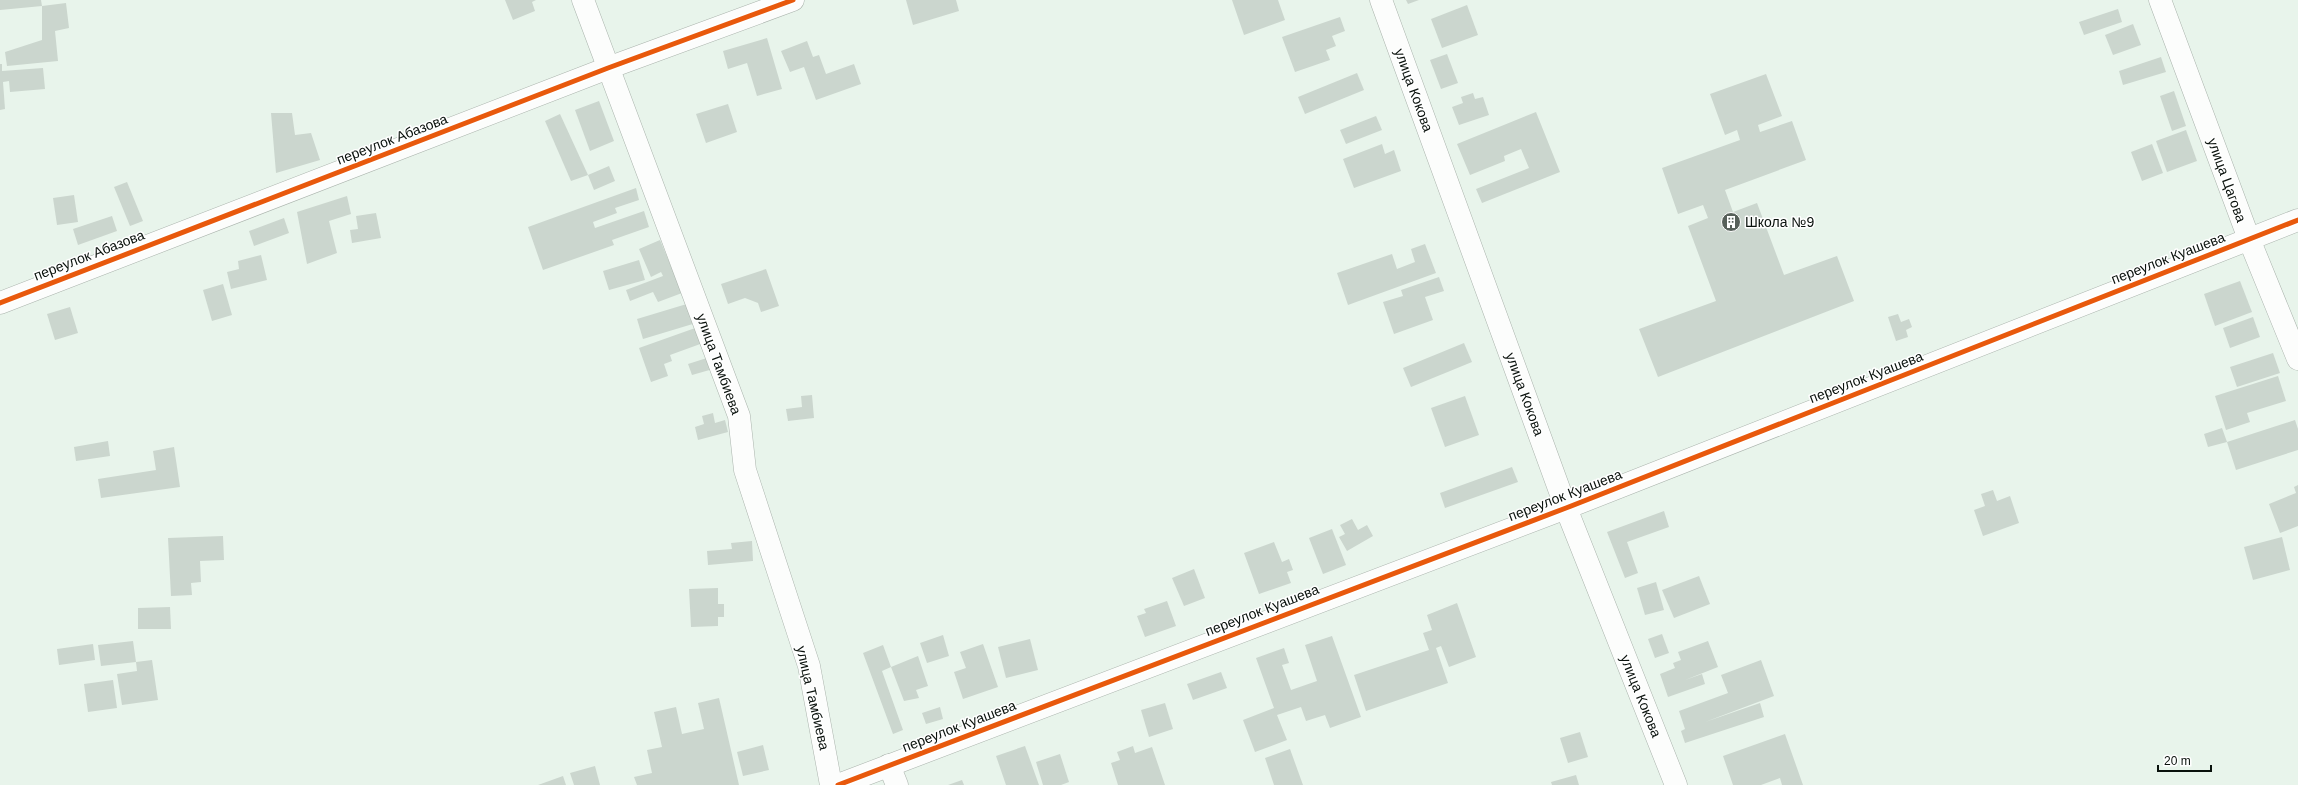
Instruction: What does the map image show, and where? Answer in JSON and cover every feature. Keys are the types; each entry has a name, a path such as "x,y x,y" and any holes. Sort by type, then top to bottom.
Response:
{"street":[{"name":"улица Тамбиева","path":"583,0 739,416 745,470 809,666 831,785"},
{"name":"переулок Абазова","path":"0,303 608,68 793,0"},
{"name":"улица Кокова","path":"1381,0 1566,508 1676,785"},
{"name":"улица Цагова","path":"2160,0 2249,239 2298,358"},
{"name":"переулок Куашева","path":"838,785 893,775 2298,220"}],"building":[{"path":"0,0 41,0 42,6 0,10"},
{"path":"505,0 536,0 532,2 535,11 513,20"},
{"path":"906,0 956,0 959,11 913,25"},
{"path":"1232,0 1278,0 1285,20 1244,35"},
{"path":"1406,0 1419,0 1408,4"},
{"path":"66,3 69,28 55,31 58,61 7,66 5,52 42,40 42,6"},
{"path":"1467,5 1478,35 1442,48 1431,19"},
{"path":"2118,9 2122,22 2084,35 2079,22"},
{"path":"1340,17 1345,31 1332,36 1336,46 1326,50 1330,60 1295,72 1282,37"},
{"path":"2133,24 2141,45 2113,55 2105,35"},
{"path":"767,38 782,89 757,96 747,63 728,69 723,51"},
{"path":"807,41 813,57 819,55 826,74 854,64 861,84 816,100 804,67 790,72 781,51"},
{"path":"1447,54 1458,83 1441,89 1430,60"},
{"path":"2161,57 2166,72 2123,85 2119,71"},
{"path":"0,64 2,64 2,71 43,68 45,89 10,92 9,81 3,82 5,109 0,110"},
{"path":"1357,73 1364,90 1305,114 1298,97"},
{"name":"Школа №9","path":"1766,74 1782,116 1758,125 1760,132 1792,121 1806,160 1725,190 1733,212 1757,203 1784,275 1837,256 1854,301 1658,377 1639,329 1716,301 1688,226 1708,218 1703,205 1678,214 1662,168 1740,140 1737,130 1725,135 1710,94"},
{"path":"2174,91 2186,126 2172,131 2160,96"},
{"path":"1473,93 1475,99 1483,97 1489,115 1459,125 1452,107 1463,103 1461,97"},
{"path":"599,101 614,141 590,151 575,110"},
{"path":"728,104 737,132 706,143 696,114"},
{"path":"1536,112 1560,172 1482,203 1476,189 1529,168 1521,149 1504,156 1505,161 1470,175 1457,144"},
{"path":"271,113 292,113 295,135 311,133 320,160 276,173"},
{"path":"560,114 588,175 571,181 545,121"},
{"path":"1376,116 1382,130 1346,144 1340,130"},
{"path":"2186,130 2197,161 2167,172 2156,141"},
{"path":"1382,144 1385,154 1394,150 1401,171 1354,188 1343,159"},
{"path":"2152,144 2163,173 2142,181 2131,152"},
{"path":"609,166 615,181 594,190 588,175"},
{"path":"127,182 143,221 130,226 114,187"},
{"path":"636,188 639,200 615,208 617,213 593,222 595,228 644,211 649,227 612,240 614,245 543,270 528,227"},
{"path":"74,195 78,222 57,225 53,198"},
{"path":"347,196 351,214 329,221 337,253 307,264 297,212"},
{"path":"376,213 381,238 352,243 350,230 358,229 356,216"},
{"path":"112,216 117,231 78,245 73,229"},
{"path":"284,218 289,233 254,246 249,231"},
{"path":"660,240 682,293 658,302 653,292 630,301 626,290 663,276 661,272 651,277 639,249"},
{"path":"1425,244 1436,273 1348,305 1337,273 1392,254 1397,269 1415,262 1411,249"},
{"path":"261,255 267,280 231,289 227,272 239,269 238,261"},
{"path":"639,260 645,280 609,290 603,271"},
{"path":"766,269 779,306 761,312 758,303 745,298 728,304 721,284"},
{"path":"1439,277 1444,291 1425,297 1433,320 1394,334 1383,302 1403,296 1401,290"},
{"path":"2240,281 2252,312 2215,326 2204,294"},
{"path":"223,284 232,315 212,321 203,290"},
{"path":"690,303 696,323 643,339 637,319"},
{"path":"70,307 78,333 55,340 47,314"},
{"path":"1898,314 1901,322 1909,319 1912,327 1906,330 1908,337 1896,341 1888,317"},
{"path":"2253,317 2260,337 2230,348 2223,328"},
{"path":"698,327 703,343 670,355 672,361 664,364 668,376 651,382 639,348"},
{"path":"1464,343 1472,362 1411,387 1403,368"},
{"path":"2273,353 2280,373 2237,387 2230,367"},
{"path":"710,357 713,369 692,375 688,364"},
{"path":"2278,376 2286,401 2247,413 2250,422 2226,430 2215,396"},
{"path":"812,395 814,418 788,421 786,409 802,407 801,396"},
{"path":"1465,396 1479,435 1445,447 1431,408"},
{"path":"713,413 715,423 725,420 728,432 698,440 695,427 704,424 702,416"},
{"path":"2295,420 2298,429 2298,450 2236,470 2227,442"},
{"path":"2222,428 2227,442 2208,447 2204,434"},
{"path":"108,441 110,456 76,461 74,447"},
{"path":"174,447 180,487 101,498 98,479 156,470 153,451"},
{"path":"1512,467 1518,482 1445,508 1440,493"},
{"path":"2298,485 2298,526 2280,533 2269,504 2296,493 2294,487"},
{"path":"1993,490 1997,501 2010,496 2019,523 1983,536 1974,510 1985,506 1981,494"},
{"path":"1664,511 1669,527 1627,542 1638,573 1625,578 1607,532"},
{"path":"1352,519 1358,530 1367,525 1373,536 1347,551 1339,537 1345,534 1340,525"},
{"path":"1332,529 1346,565 1323,574 1309,538"},
{"path":"223,536 224,560 200,561 201,582 191,583 192,595 171,596 168,538"},
{"path":"2282,537 2290,570 2253,580 2244,547"},
{"path":"752,541 753,561 708,565 707,551 732,549 731,543"},
{"path":"1274,542 1282,562 1289,559 1293,570 1287,572 1291,583 1259,594 1244,553"},
{"path":"1194,569 1205,598 1184,606 1172,578"},
{"path":"1699,576 1710,604 1674,618 1662,590"},
{"path":"1656,582 1664,610 1645,615 1637,588"},
{"path":"718,588 718,604 724,604 724,617 718,617 718,626 691,627 689,589"},
{"path":"1167,601 1176,626 1145,637 1137,616 1146,613 1144,609"},
{"path":"1457,603 1476,657 1449,667 1441,646 1436,648 1448,683 1366,711 1354,675 1429,650 1423,633 1432,630 1427,615"},
{"path":"170,607 171,629 138,629 138,608"},
{"path":"1662,634 1669,653 1655,658 1648,639"},
{"path":"943,635 949,656 927,663 920,643"},
{"path":"1332,636 1361,717 1330,728 1325,715 1306,721 1301,707 1277,715 1287,740 1255,752 1243,720 1274,708 1256,658 1284,648 1289,663 1282,665 1291,690 1317,681 1305,645"},
{"path":"1030,639 1038,670 1006,678 998,647"},
{"path":"133,641 136,662 101,666 98,645"},
{"path":"1708,641 1718,667 1685,680 1702,674 1705,684 1668,697 1660,674 1675,668 1673,663 1681,660 1678,652"},
{"path":"93,644 95,660 59,665 57,649"},
{"path":"983,644 998,687 963,699 954,672 966,668 960,652"},
{"path":"883,645 891,667 882,671 903,730 893,734 863,653"},
{"path":"918,656 928,686 916,690 919,698 904,701 891,667"},
{"path":"152,660 158,700 122,705 117,674 137,671 136,662"},
{"path":"1761,660 1774,696 1705,722 1760,703 1764,717 1685,743 1681,731 1685,729 1679,711 1728,693 1721,675"},
{"path":"1221,672 1227,688 1193,700 1187,684"},
{"path":"113,680 117,708 88,712 84,684"},
{"path":"719,698 739,785 637,785 634,777 652,773 647,750 662,747 654,712 676,707 682,734 704,729 698,703"},
{"path":"1165,703 1173,729 1149,737 1141,710"},
{"path":"940,707 943,719 926,724 922,713"},
{"path":"1580,732 1588,757 1568,763 1560,738"},
{"path":"1785,734 1803,785 1782,785 1780,778 1761,785 1733,785 1723,756"},
{"path":"763,745 769,770 743,776 737,752"},
{"path":"1025,746 1039,785 1006,785 996,756"},
{"path":"1133,746 1135,753 1152,747 1165,785 1118,785 1111,763 1120,760 1117,752"},
{"path":"1290,749 1303,785 1274,785 1265,758"},
{"path":"1060,754 1069,782 1061,785 1043,785 1036,762"},
{"path":"595,766 600,785 574,785 570,773"},
{"path":"1576,775 1579,785 1552,785 1551,782"},
{"path":"563,776 566,785 538,785"},
{"path":"962,780 964,785 948,785"}],"cycle path":[{"path":"0,303 608,68 793,0"},
{"path":"838,785 1566,508 2298,220"}],"place":[{"name":"Школа №9","path":"1731,222"}]}
